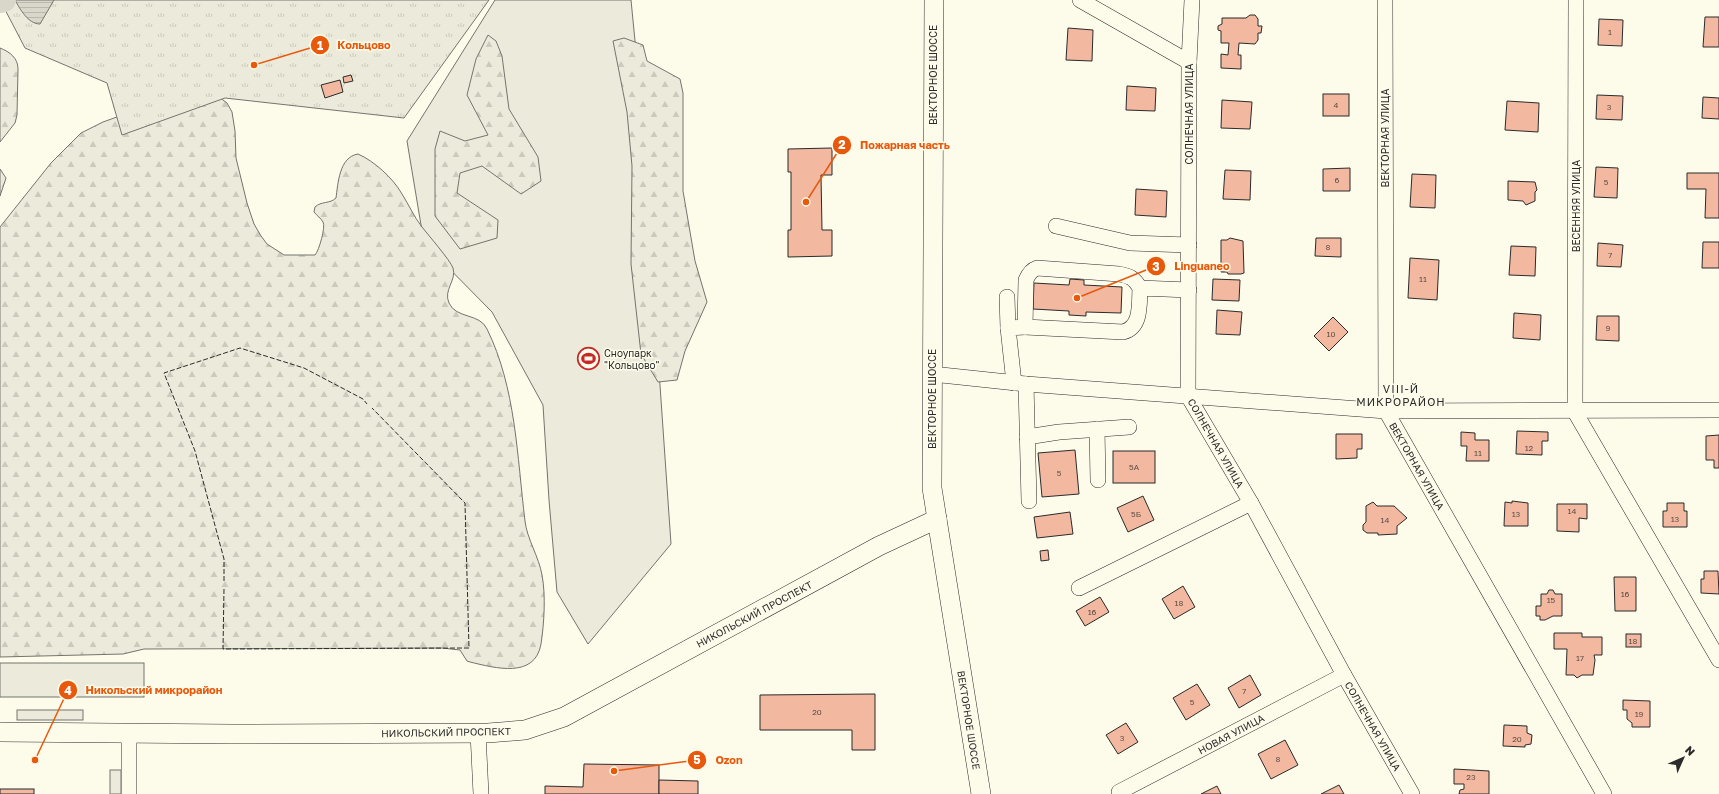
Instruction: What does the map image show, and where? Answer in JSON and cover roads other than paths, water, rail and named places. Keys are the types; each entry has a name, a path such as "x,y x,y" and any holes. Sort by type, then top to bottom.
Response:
{"main road":[{"name":"ВЕКТОРНОЕ ШОССЕ","path":"934,0 932,488 981,794"},
{"name":"НИКОЛЬСКИЙ ПРОСПЕКТ","path":"0,732 478,733 525,730 564,717 879,546 937,519"}],"street":[{"path":"1080,0 1189,62"},
{"name":"СОЛНЕЧНАЯ УЛИЦА","path":"1192,0 1189,62 1188,396 1251,503 1344,675 1412,794"},
{"name":"ВЕКТОРНАЯ УЛИЦА","path":"1385,0 1386,411 1604,794"},
{"name":"ВЕСЕННЯЯ УЛИЦА","path":"1575,412 1576,0"},
{"path":"1056,226 1130,243 1189,245"},
{"path":"1008,328 1026,327 1122,332 1129,331 1138,318 1140,288 1131,277 1119,274 1037,268 1028,275 1026,280 1026,327"},
{"path":"1140,288 1189,290"},
{"path":"1008,297 1008,328 1020,383 1027,437 1029,501"},
{"path":"932,374 1020,383 1386,411 1575,412 1719,410"},
{"path":"1575,412 1719,660"},
{"path":"1027,437 1059,432 1129,427"},
{"path":"1097,429 1098,480"},
{"path":"1079,588 1251,503"},
{"name":"НОВАЯ УЛИЦА","path":"1119,792 1344,675"},
{"path":"129,733 129,794"},
{"path":"478,733 481,794"}],"waterway":[{"path":"0,1 4,0"}],"place":[{"name":"Кольцово","path":"254,65"},
{"name":"Пожарная часть","path":"806,202"},
{"name":"Linguaneo","path":"1077,298"},
{"name":"Сноупарк \"Кольцово\"","path":"588,359"},
{"name":"Никольский микрорайон","path":"35,760"},
{"name":"Ozon","path":"614,771"}],"district":[{"name":"VIII-Й МИКРОРАЙОН","path":"1401,394"}]}
